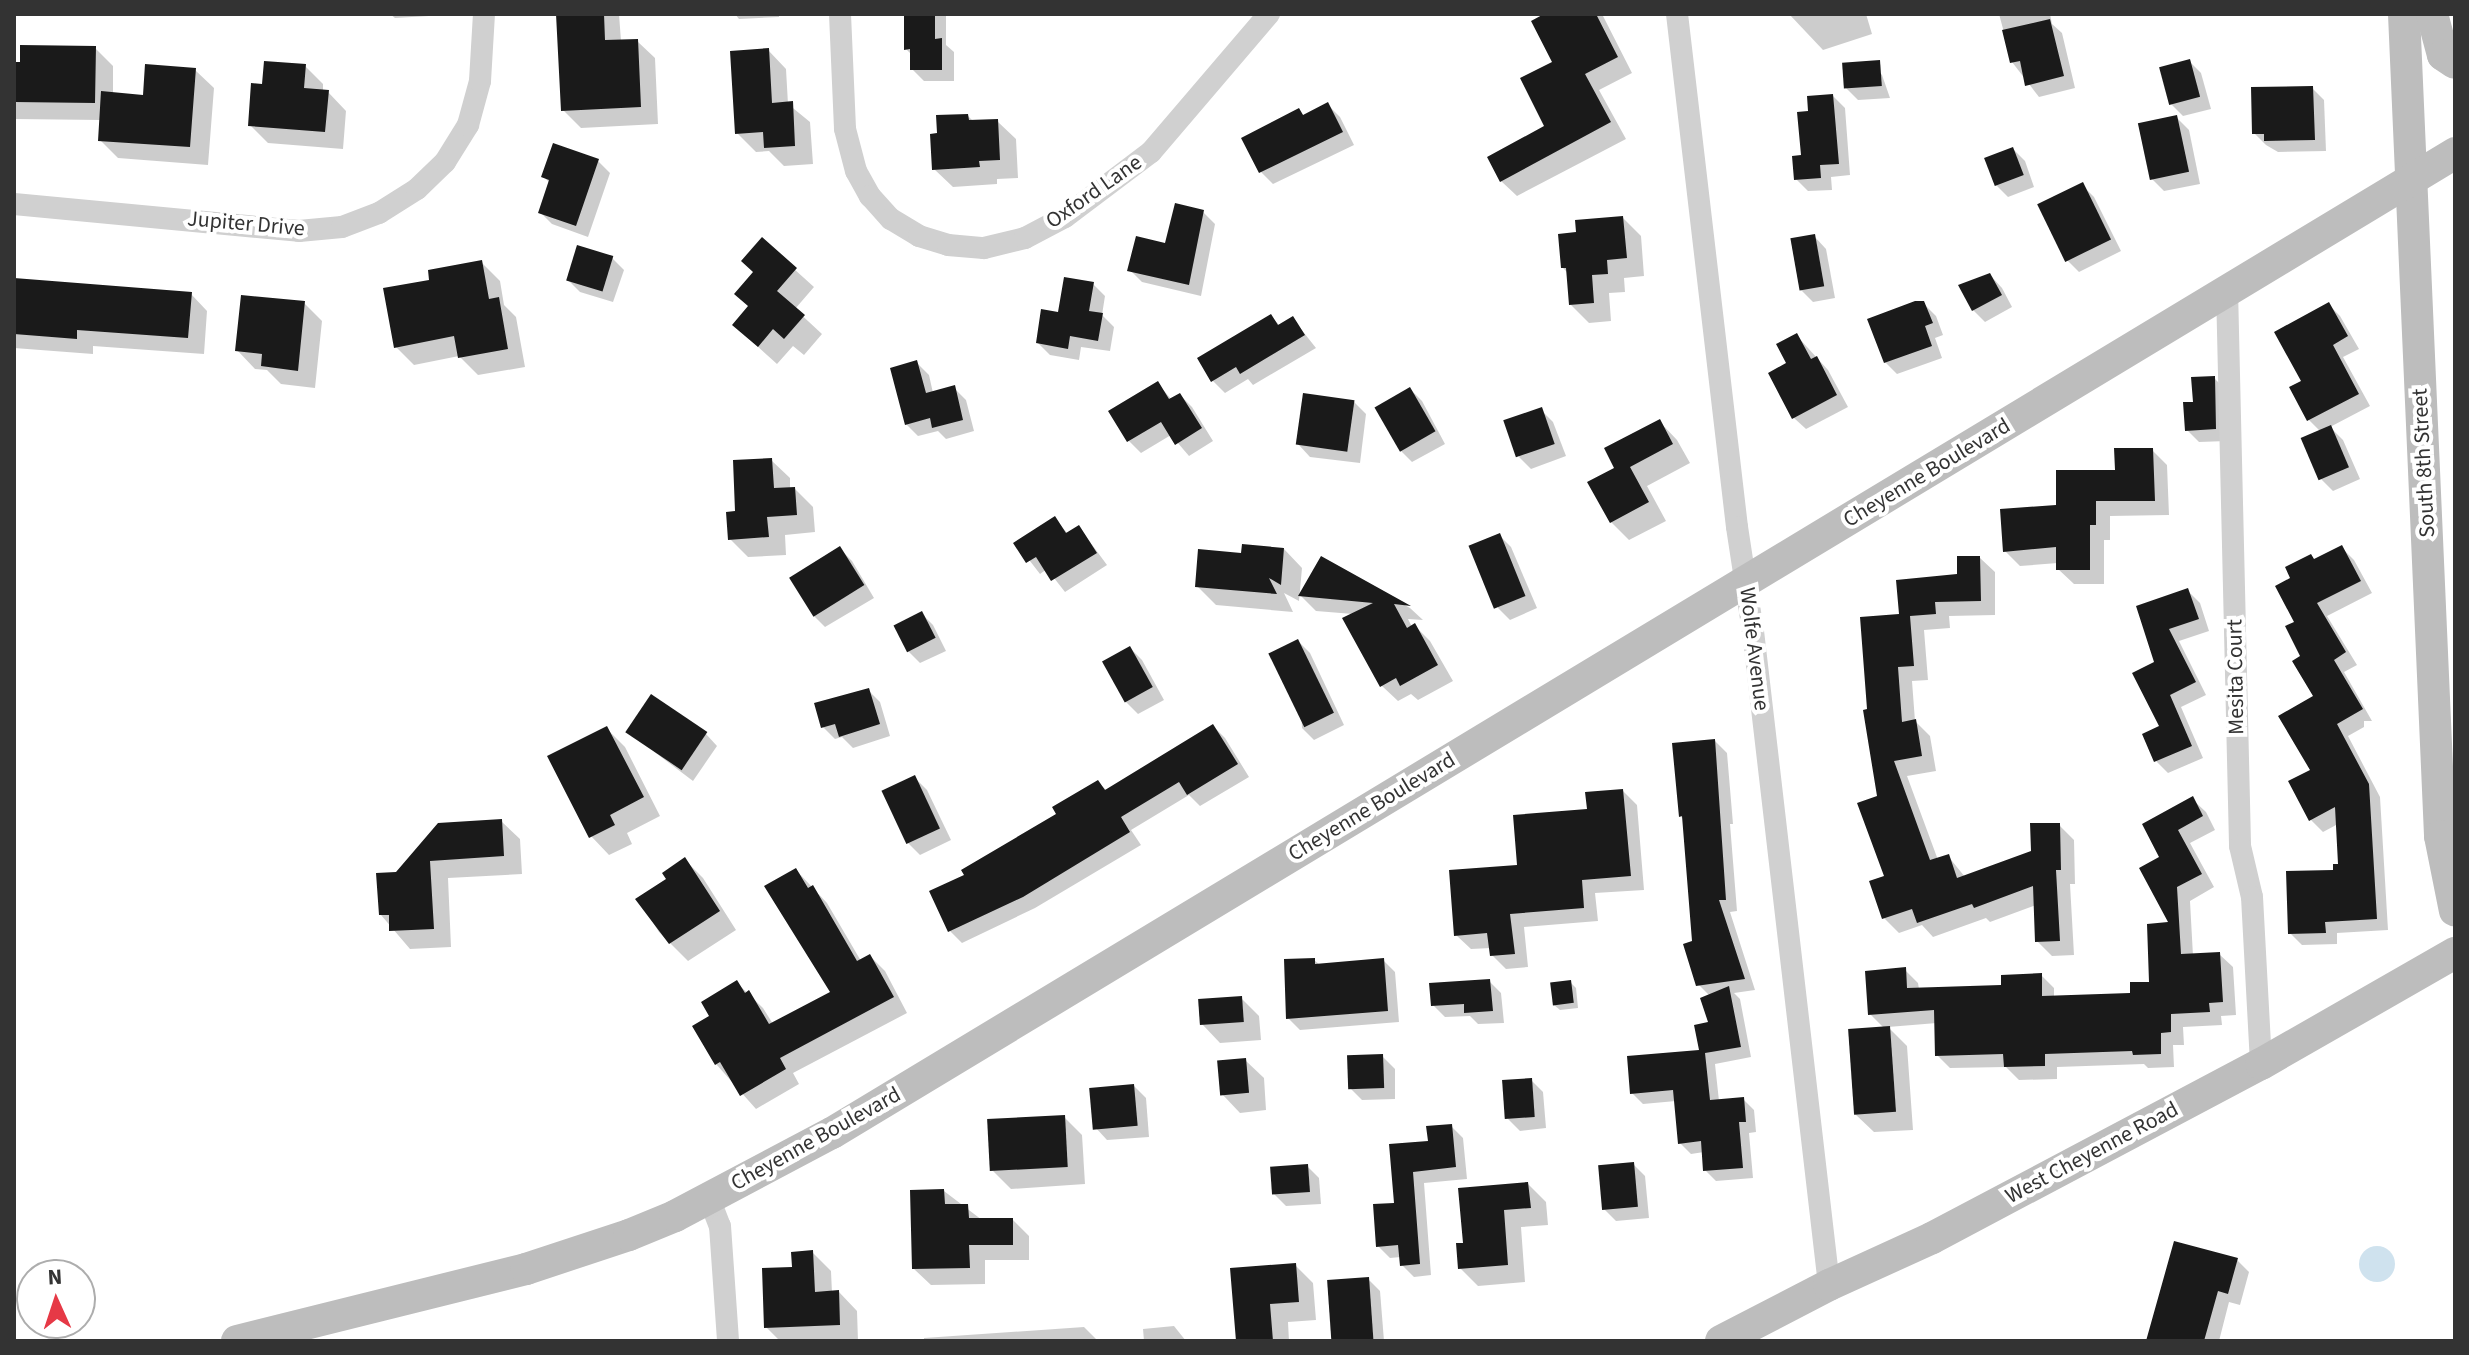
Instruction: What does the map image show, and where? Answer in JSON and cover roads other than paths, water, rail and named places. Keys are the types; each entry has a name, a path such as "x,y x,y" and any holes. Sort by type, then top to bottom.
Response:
{"main road":[{"name":"South 8th Street","path":"2404,14 2440,836 2455,911"},
{"path":"2432,14 2443,55 2455,63"},
{"name":"Cheyenne Boulevard","path":"237,1341 526,1269 629,1235 709,1198 832,1133 2455,153"},
{"name":"West Cheyenne Road","path":"1721,1341 1829,1285 1932,1238 2261,1064 2455,953"}],"street":[{"name":"Jupiter Drive","path":"14,204 299,231 342,227 379,213 417,189 445,162 468,125 480,81 484,14"},
{"name":"Oxford Lane","path":"840,14 845,129 856,171 870,196 891,219 919,236 948,245 984,248 1025,238 1065,217 1151,152 1269,14"},
{"name":"Wolfe Avenue","path":"1677,14 1829,1285"},
{"name":"Mesita Court","path":"2227,289 2240,846 2252,897 2261,1064"},
{"path":"709,1198 720,1226 728,1341"}],"water":[{"path":"2377,1246 2390,1251 2395,1264 2390,1277 2377,1282 2364,1277 2359,1264 2364,1251"}]}
